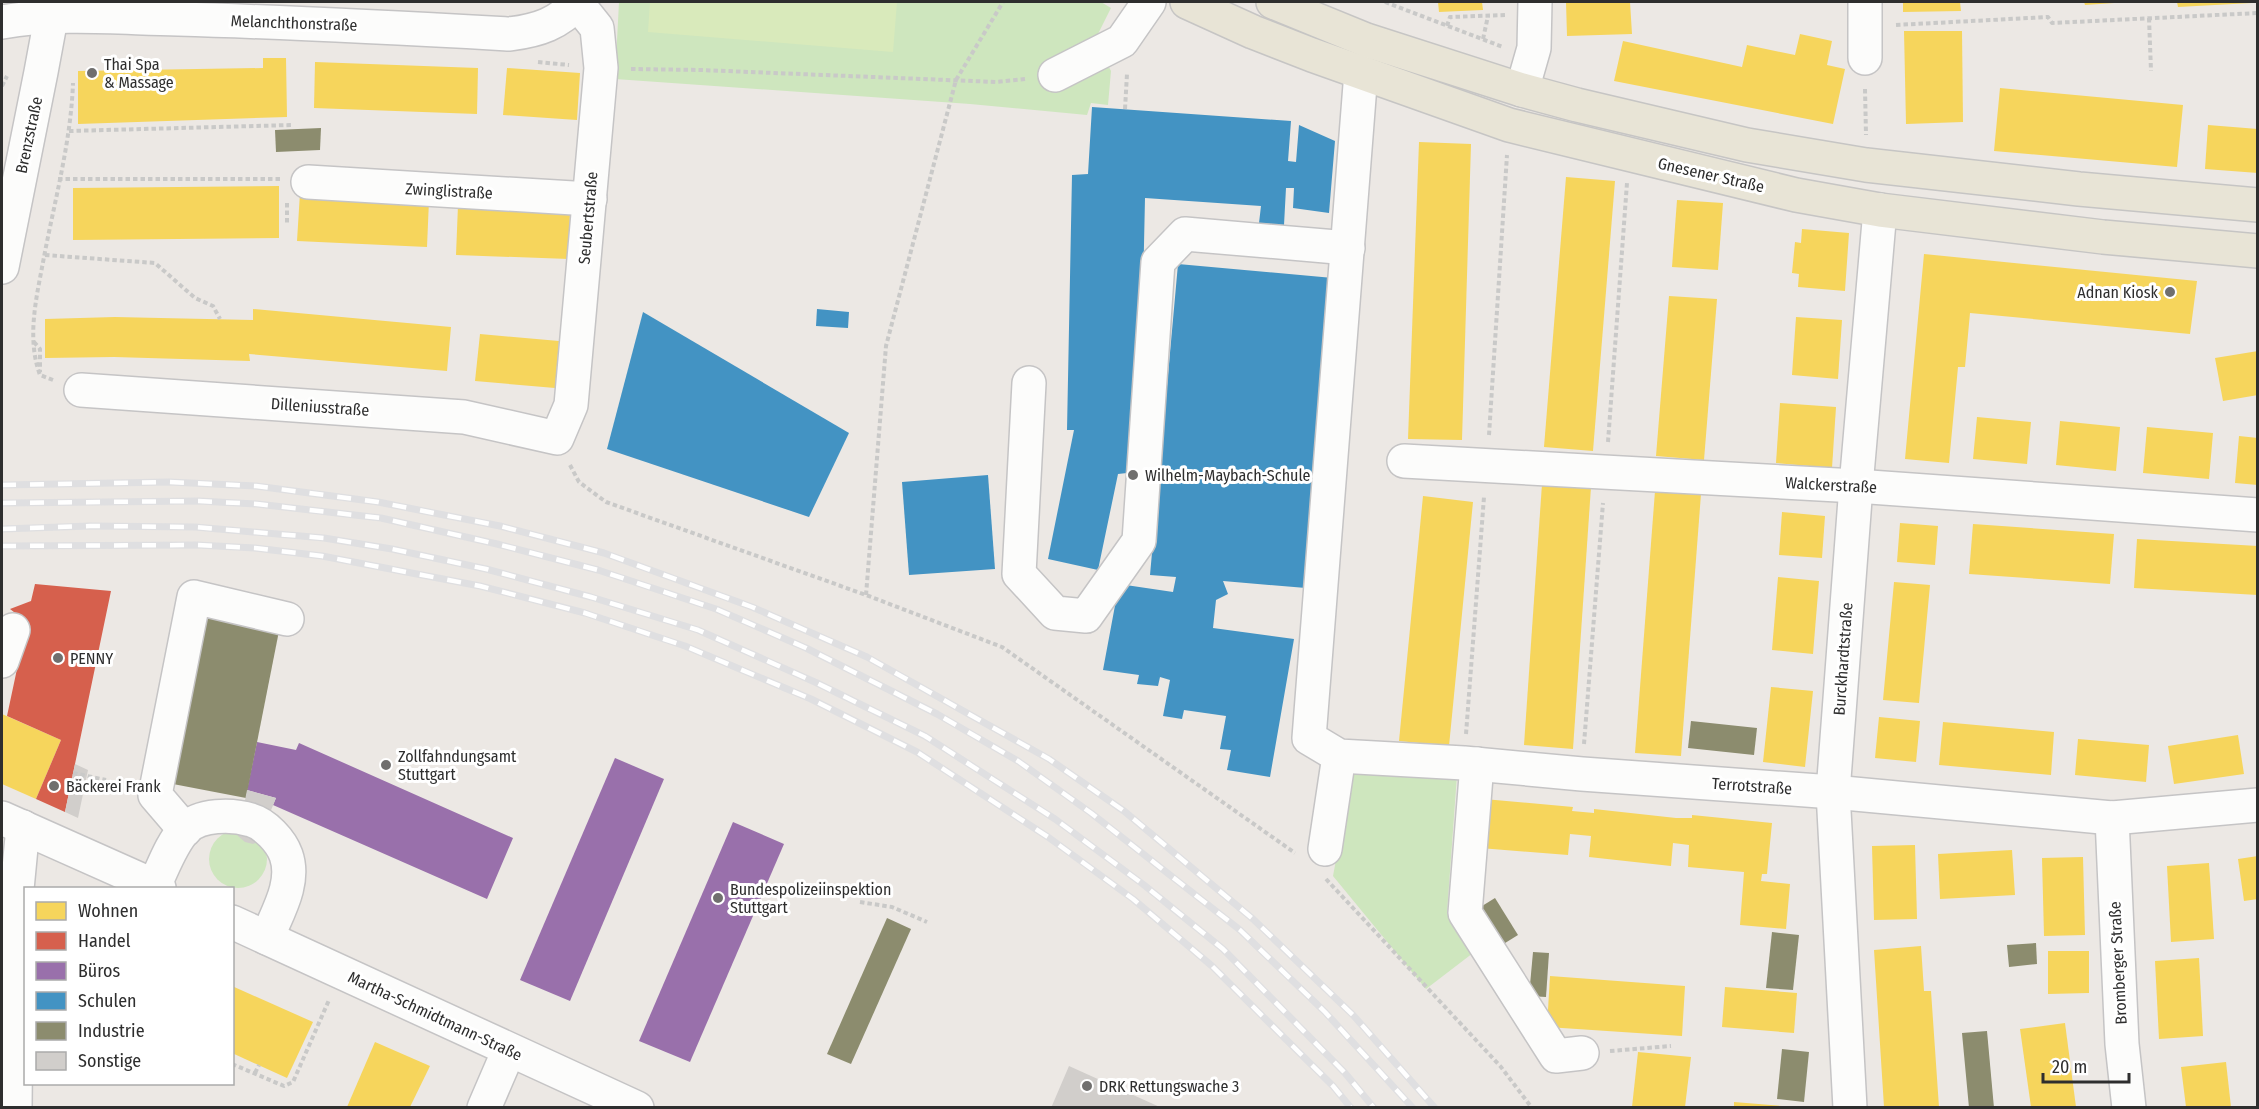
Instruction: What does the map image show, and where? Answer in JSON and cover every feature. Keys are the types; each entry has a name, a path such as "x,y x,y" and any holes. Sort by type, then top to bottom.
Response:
{"main road":[{"name":"Gnesener Straße","path":"1187,2 1253,32 1509,125 1796,195 1880,210 2103,237 2258,251"},
{"path":"1273,2 1366,40 1522,90 1747,145 1866,165 2102,191 2258,205"}],"street":[{"name":"Melanchthonstraße","path":"2,22 52,9 510,34 535,31 560,20 578,2"},
{"name":"Seubertstraße","path":"557,438 571,405 601,68 597,28 578,2"},
{"path":"1055,75 1122,40 1149,2"},
{"path":"1522,90 1532,59 1535,8"},
{"name":"Brenzstraße","path":"2,267 52,9"},
{"path":"1314,860 1339,756 1310,738 1361,72"},
{"name":"Zwinglistraße","path":"294,188 590,199"},
{"name":"Burckhardtstraße","path":"1850,1107 1833,792 1880,210"},
{"path":"1029,383 1019,574 1056,613 1086,616 1139,541 1158,262 1185,234 1348,248"},
{"name":"Dilleniusstraße","path":"81,390 464,417 557,438"},
{"name":"Walckerstraße","path":"1404,461 1856,486 2258,515"},
{"path":"185,830 155,795 194,597 287,619"},
{"path":"2,661 13,630"},
{"name":"Terrotstraße","path":"1339,756 1833,792 2112,818 2258,805"},
{"path":"1471,764 1465,913 1556,1056 1582,1053"},
{"path":"15,1107 17,889 12,823 157,887 172,850 185,830 195,822 208,818 229,817 253,820 274,836 286,855 289,885 267,938"},
{"name":"Bromberger Straße","path":"2112,818 2122,1044 2129,1107"},
{"name":"Martha-Schmidtmann-Straße","path":"234,923 637,1107"},
{"path":"484,1107 509,1050"}],"path":[{"path":"866,595 886,346 956,80 1003,2"},
{"path":"1384,2 1532,59"},
{"path":"1447,26 1450,17 1488,16 1535,8"},
{"path":"1865,29 2048,17 2052,23 2258,13"},
{"path":"1484,39 1488,16"},
{"path":"2149,18 2151,71"},
{"path":"601,68 996,82 1055,75"},
{"path":"1125,110 1127,77"},
{"path":"34,358 34,310 69,131 73,80"},
{"path":"1865,96 1866,132"},
{"path":"69,131 292,125"},
{"path":"1471,764 1509,125"},
{"path":"58,179 294,188 287,225"},
{"path":"45,255 155,263 195,298 213,306 220,319"},
{"path":"34,342 40,349 40,375"},
{"path":"557,438 579,482 606,502 1002,646 1314,860 1501,1067 1532,1107"},
{"path":"73,772 106,780"},
{"path":"860,902 892,907 927,922"},
{"path":"234,1065 284,1086 292,1082 329,998"},
{"path":"1582,1053 1671,1046"},
{"path":"255,1073 259,1065"}],"green space":[{"path":"619,2 1101,2 1111,8 1095,40 1111,71 1108,105 1091,103 1087,115 970,104 615,79"},
{"path":"650,2 897,2 893,52 648,32"},
{"path":"1353,768 1457,775 1447,913 1473,953 1426,989 1333,876"},
{"path":"238,830 249,832 262,843 266,853 265,870 249,886 238,888 227,886 211,870 209,859 211,848 227,832"}],"building: Wohnen":[{"path":"1438,2 1482,2 1483,10 1439,12"},
{"path":"1566,2 1630,2 1632,34 1567,36"},
{"path":"1903,2 1960,2 1961,11 1903,12"},
{"path":"2084,2 2114,2 2114,3 2085,5"},
{"path":"2177,2 2251,2 2252,3 2178,7"},
{"path":"1904,31 1962,31 1963,122 1906,124"},
{"path":"1800,34 1832,41 1827,65 1845,69 1833,124 1614,81 1623,41 1742,67 1747,45 1795,55"},
{"path":"263,58 286,58 287,117 78,124 78,71 263,68"},
{"path":"315,62 478,68 477,114 314,108"},
{"path":"507,68 580,73 577,120 503,115"},
{"path":"2000,88 2183,105 2177,167 1994,151"},
{"path":"2208,125 2258,129 2258,173 2205,169"},
{"path":"1419,142 1471,144 1462,440 1408,439"},
{"path":"1566,177 1615,181 1593,451 1544,447"},
{"path":"279,186 279,238 73,240 73,188"},
{"path":"300,193 429,200 427,247 297,241"},
{"path":"1677,200 1723,203 1718,270 1672,267"},
{"path":"458,205 570,210 569,259 456,255"},
{"path":"1802,229 1849,233 1845,291 1798,287 1799,274 1792,273 1795,242 1801,243"},
{"path":"1924,254 2197,281 2190,334 1970,313 1965,367 1958,367 1949,463 1905,459"},
{"path":"1669,296 1717,299 1704,460 1656,456"},
{"path":"253,309 451,327 447,371 249,354 250,361 114,357 45,358 45,319 115,317 253,320"},
{"path":"1796,317 1842,320 1838,379 1792,375"},
{"path":"480,334 559,341 555,388 475,381"},
{"path":"2258,351 2258,395 2223,401 2215,358"},
{"path":"1780,403 1836,407 1832,468 1776,463"},
{"path":"1977,417 2031,422 2027,464 1973,459"},
{"path":"2060,421 2120,427 2116,471 2056,465"},
{"path":"2147,427 2213,433 2209,479 2143,473"},
{"path":"2239,436 2258,438 2258,485 2235,483"},
{"path":"1542,484 1591,487 1573,749 1524,745"},
{"path":"1655,491 1701,494 1681,756 1635,753"},
{"path":"1423,496 1473,502 1449,746 1399,741"},
{"path":"1782,512 1825,516 1822,558 1779,555"},
{"path":"1900,523 1938,526 1935,565 1897,562"},
{"path":"1973,524 2114,534 2110,584 1969,574"},
{"path":"2137,539 2258,546 2258,595 2134,588"},
{"path":"1778,577 1819,581 1813,654 1772,650"},
{"path":"1894,582 1930,585 1919,703 1883,700"},
{"path":"1771,687 1813,691 1805,767 1763,762"},
{"path":"2,714 61,740 36,799 2,784"},
{"path":"1879,717 1920,721 1916,762 1875,758"},
{"path":"1943,722 2054,732 2051,775 1939,765"},
{"path":"2238,735 2244,774 2174,784 2168,746"},
{"path":"2078,739 2149,745 2146,782 2075,775"},
{"path":"1484,799 1573,807 1572,811 1594,813 1594,809 1676,818 1692,818 1692,815 1772,823 1767,874 1762,874 1761,881 1790,884 1786,929 1740,925 1744,872 1688,867 1689,845 1673,843 1671,866 1589,857 1591,836 1570,834 1568,855 1480,848"},
{"path":"1915,845 1917,919 1874,920 1872,846"},
{"path":"2012,850 2015,895 1940,899 1938,854"},
{"path":"2258,856 2258,899 2244,901 2238,859"},
{"path":"2083,857 2085,935 2044,936 2042,858"},
{"path":"2209,863 2214,939 2171,942 2167,866"},
{"path":"1921,946 1924,991 1931,991 1939,1107 1884,1107 1874,950"},
{"path":"2048,951 2089,951 2089,993 2048,994"},
{"path":"2199,958 2203,1036 2159,1039 2155,961"},
{"path":"1550,976 1685,986 1682,1036 1547,1027"},
{"path":"234,987 313,1022 287,1078 234,1054"},
{"path":"1725,987 1797,993 1794,1033 1722,1027"},
{"path":"2065,1023 2076,1107 2031,1107 2020,1029"},
{"path":"375,1042 430,1066 410,1107 347,1107"},
{"path":"1638,1052 1691,1057 1685,1107 1632,1107"},
{"path":"2226,1062 2231,1107 2186,1107 2181,1067"},
{"path":"1734,1102 1782,1106 1782,1107 1734,1107"}],"building: Handel":[{"path":"35,584 111,591 65,812 36,799 61,740 7,716 27,622 10,609 31,601"}],"building: Büros":[{"path":"257,742 296,750 299,743 513,838 487,899 273,805 276,798 247,790"},
{"path":"615,758 664,779 570,1001 520,980"},
{"path":"733,822 784,844 690,1062 639,1041"}],"building: Schulen":[{"path":"1092,107 1291,121 1288,161 1296,162 1299,125 1335,141 1329,213 1293,208 1294,188 1286,188 1284,225 1259,223 1261,206 1145,198 1140,431 1136,472 1118,474 1098,570 1048,559 1074,430 1067,430 1072,175 1088,174"},
{"path":"1178,264 1333,278 1306,588 1223,581 1228,594 1216,600 1213,628 1294,639 1270,777 1227,770 1231,750 1220,749 1226,716 1184,710 1182,719 1163,716 1170,680 1160,677 1158,686 1137,684 1139,675 1103,670 1119,584 1173,592 1176,577 1150,575"},
{"path":"817,309 849,312 848,328 816,326"},
{"path":"643,312 849,433 809,517 607,449"},
{"path":"988,475 995,569 909,575 902,482"}],"building: Industrie":[{"path":"321,128 320,150 276,152 275,130"},
{"path":"206,617 279,631 246,798 173,784"},
{"path":"1691,721 1757,728 1754,755 1688,748"},
{"path":"1495,898 1518,935 1497,948 1474,911"},
{"path":"887,918 911,929 851,1064 827,1054"},
{"path":"1772,932 1799,935 1793,990 1766,988"},
{"path":"2036,943 2037,964 2009,967 2007,945"},
{"path":"1533,952 1549,953 1546,997 1529,996"},
{"path":"1987,1031 1994,1108 1969,1108 1962,1033"},
{"path":"1782,1049 1809,1052 1804,1102 1777,1099"}],"building: Sonstige":[{"path":"75,764 88,770 78,818 65,812"},
{"path":"247,790 276,798 258,842 253,844 245,842 238,836"},
{"name":"DRK Rettungswache 3","path":"1069,1066 1162,1108 1051,1108"}],"railway":[{"path":"2,485 169,482 256,486 378,502 500,526 604,553 752,607 867,657 1049,759 1124,811 1253,919 1353,1015 1435,1108"},
{"path":"2,503 199,501 257,504 381,518 598,570 716,609 806,648 937,714 1018,761 1091,813 1240,930 1325,1012 1413,1108"},
{"path":"2,529 90,526 195,527 324,538 392,549 486,569 591,597 698,630 817,683 925,736 1055,819 1144,885 1223,949 1345,1073 1374,1108"},
{"path":"2,546 197,545 255,548 322,556 480,586 585,613 685,646 811,699 917,752 1048,837 1133,899 1212,966 1333,1086 1351,1108"}],"place":[{"name":"Thai Spa & Massage","path":"92,73"},
{"name":"Adnan Kiosk","path":"2170,292"},
{"name":"Wilhelm-Maybach-Schule","path":"1133,475"},
{"name":"PENNY","path":"58,658"},
{"name":"Zollfahndungsamt Stuttgart","path":"386,765"},
{"name":"Bäckerei Frank","path":"54,786"},
{"name":"Bundespolizeiinspektion Stuttgart","path":"718,898"},
{"name":"DRK Rettungswache 3","path":"1087,1086"}]}
